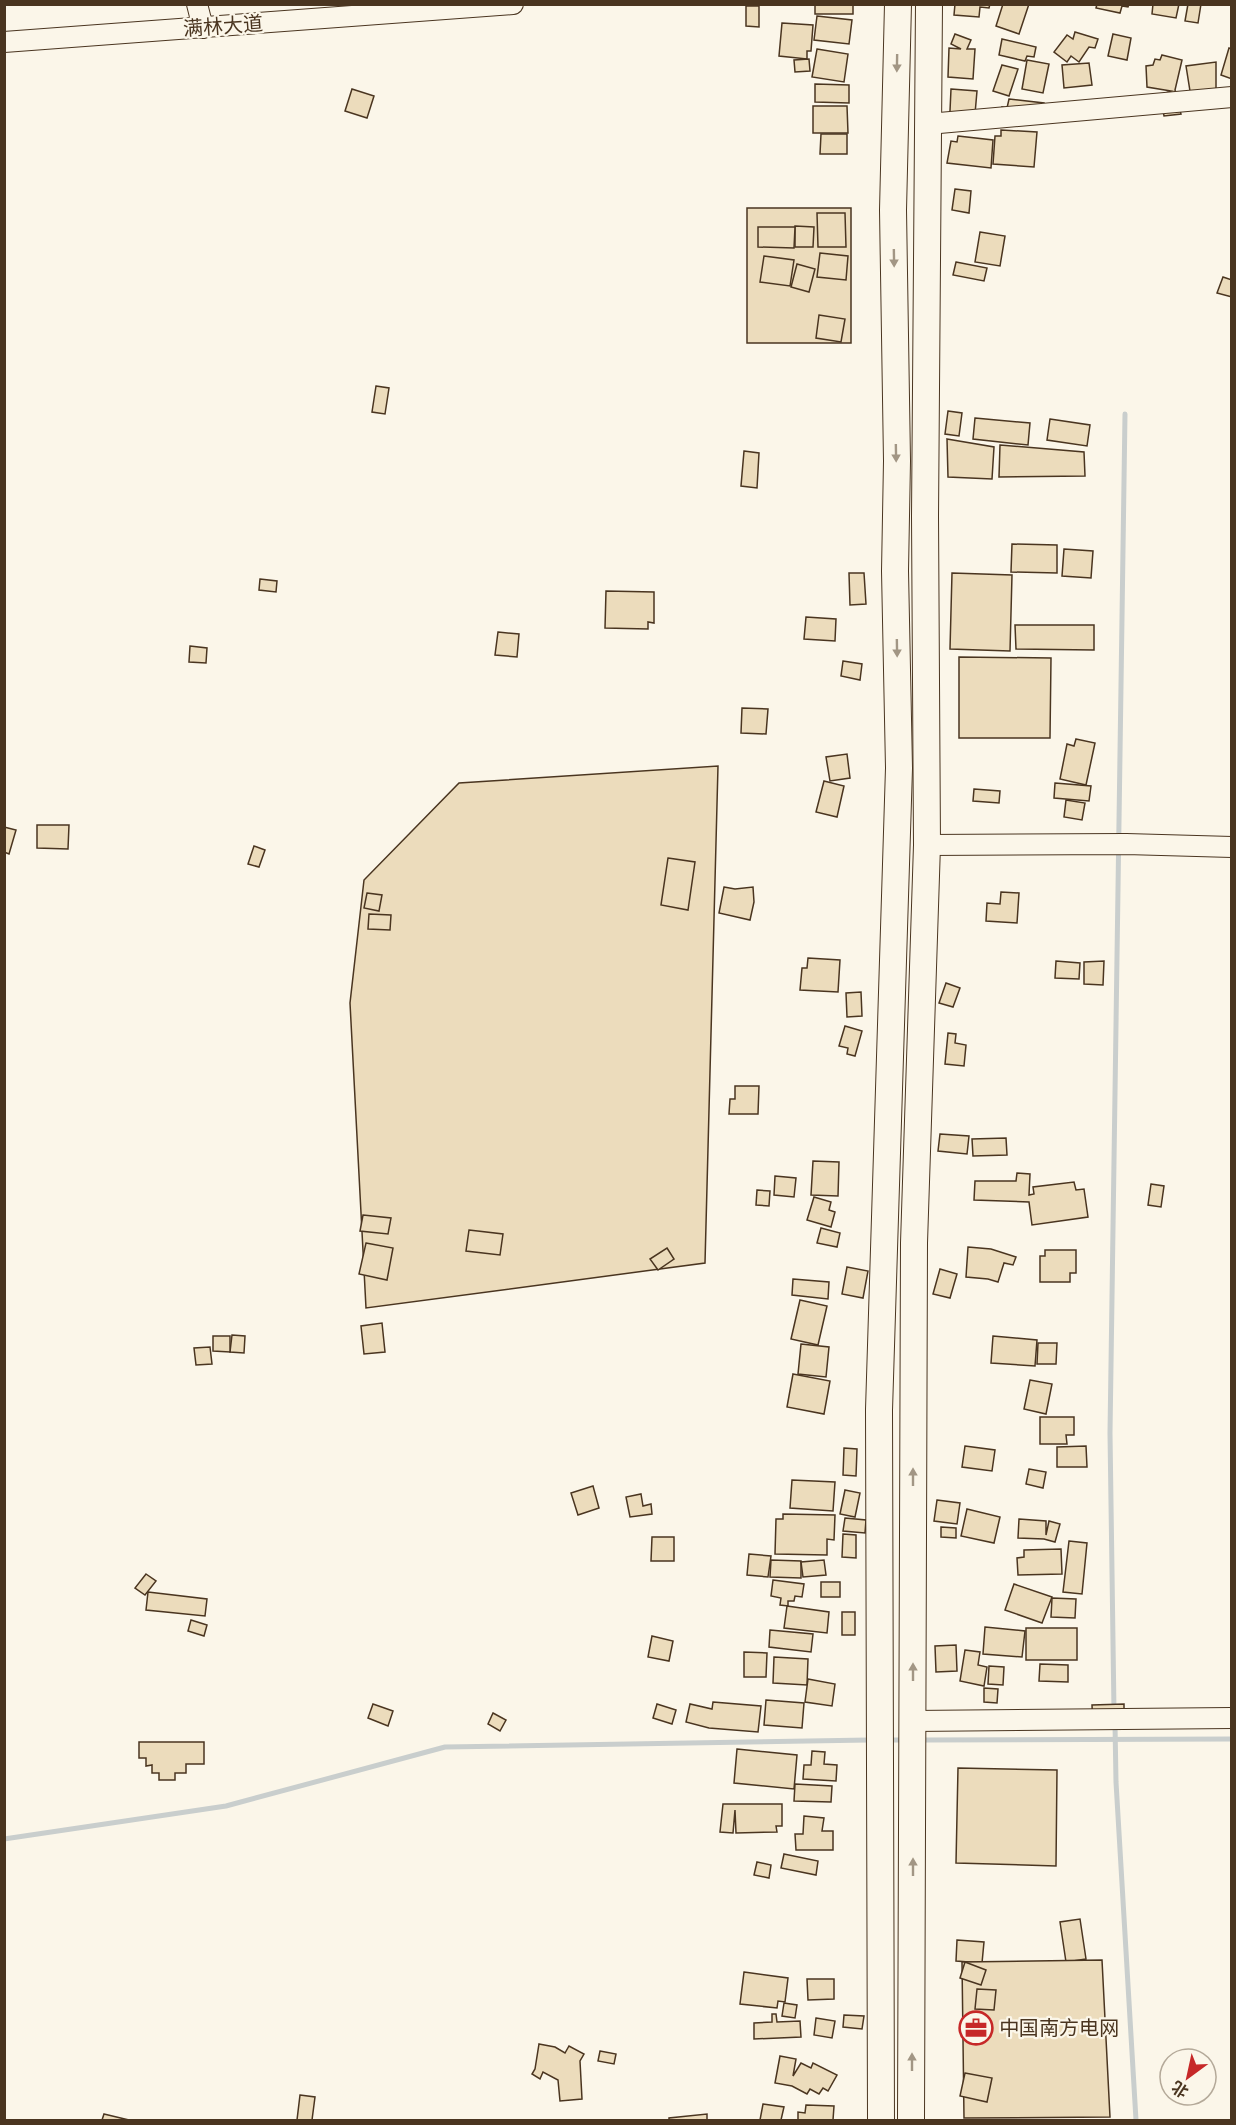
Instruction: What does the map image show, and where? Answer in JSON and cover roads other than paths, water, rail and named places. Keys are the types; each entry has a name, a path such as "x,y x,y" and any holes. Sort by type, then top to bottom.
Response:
{"main road":[{"path":"881,2121 879,1410 899,768 895,571 897,461 893,210 898,4"},
{"path":"911,2121 914,1243 927,845 925,504 929,4"}],"street":[{"path":"198,4 203,27"},
{"name":"满林大道","path":"4,42 513,4"},
{"path":"928,124 1232,98"},
{"path":"927,845 1126,844 1232,847"},
{"path":"913,1721 1232,1718"}],"waterway":[{"path":"1114,1711 1110,1433 1125,414"},
{"path":"1115,1724 1116,1782 1136,2120"},
{"path":"924,1740 1232,1739"},
{"path":"4,1839 226,1806 445,1747 869,1740"},
{"path":"891,1740 902,1740"}],"place":[{"name":"中国南方电网","path":"976,2028"}]}
